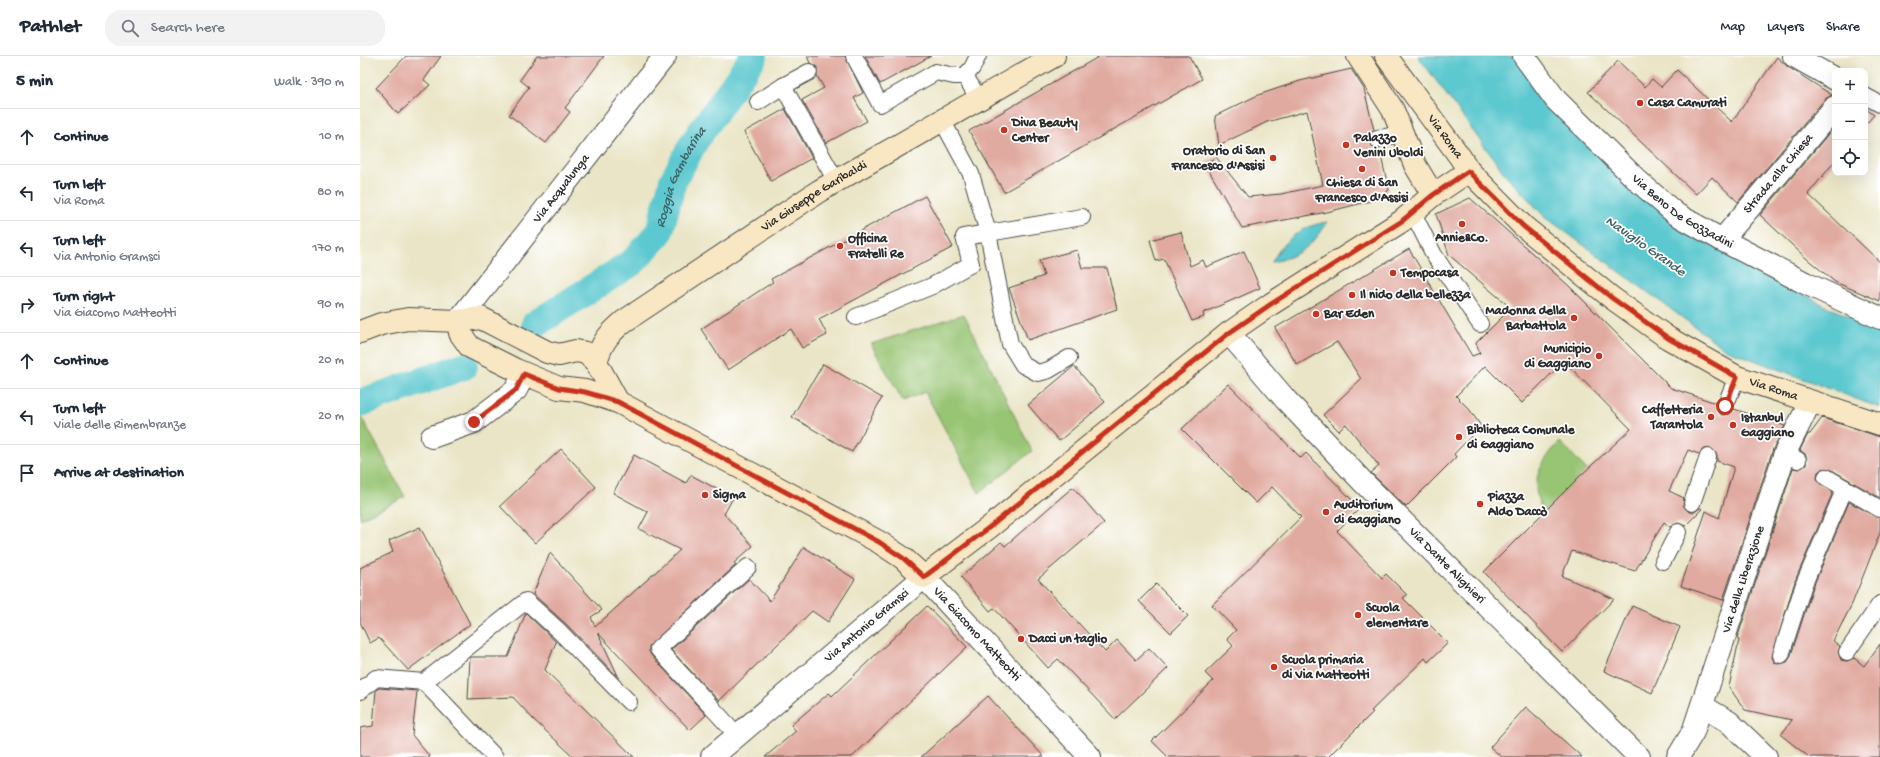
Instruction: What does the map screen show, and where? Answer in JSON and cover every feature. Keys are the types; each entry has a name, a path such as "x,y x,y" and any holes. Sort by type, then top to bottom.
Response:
{"street":[{"name":"Via Acqualunga","path":"458,321 666,56"},
{"name":"Via Giuseppe Garibaldi","path":"585,392 596,387 601,377 599,366 600,347 607,337 623,322 836,181 1054,56"},
{"path":"1358,56 1393,110 1415,165 1433,195"},
{"name":"Via Roma","path":"1386,56 1460,157 1468,171 1523,226 1612,298 1668,338 1737,377 1880,424"},
{"path":"1794,56 1832,77"},
{"name":"Via Beno De Gozzadini","path":"1534,60 1556,100 1638,181 1676,214 1804,283 1880,318"},
{"name":"Strada alla Chiesa","path":"1722,240 1832,111"},
{"name":"Via Antonio Gramsci","path":"712,757 924,577 991,526 1229,333 1271,304 1413,213 1433,195 1468,171"},
{"path":"360,332 381,324 408,319 458,321 481,318 547,352 559,355 576,351 586,353 599,366 618,402"},
{"name":"Via Giacomo Matteotti","path":"458,321 460,333 470,347 524,374 559,388 585,392 618,402 879,542 903,558 924,577 1079,753"},
{"name":"Via Dante Alighieri","path":"1229,333 1286,400 1362,481 1639,757"},
{"path":"432,436 474,422 516,390 524,374"},
{"name":"Via della Liberazione","path":"1678,757 1693,732 1810,402"},
{"path":"1702,706 1729,722 1766,757"}],"lane":[{"path":"854,56 880,104 936,72 954,76 965,76 972,68 978,56"},
{"path":"758,102 809,72"},
{"path":"965,76 979,99"},
{"path":"783,86 836,181"},
{"path":"942,120 971,174 983,233 993,254 1010,344 1023,365 1038,373 1049,370 1069,358"},
{"path":"1377,139 1403,133"},
{"path":"1413,213 1434,255 1480,324"},
{"path":"856,317 932,286 971,264 964,237 1082,217"},
{"path":"1725,406 1737,377"},
{"path":"1692,503 1708,457"},
{"path":"1826,477 1880,509"},
{"path":"1781,655 1804,584 1845,488"},
{"path":"1663,562 1678,532"},
{"path":"738,736 658,649 748,567"},
{"path":"424,682 526,601 559,630 629,702"},
{"path":"1847,652 1880,604"},
{"path":"360,691 376,678 424,682 495,757"}],"green space":[{"path":"964,314 1032,451 979,493 925,392 903,401 871,344"},
{"path":"360,414 405,497 360,519"},
{"path":"1560,442 1587,470 1544,512 1539,503 1537,493 1536,484 1538,475 1547,457"}],"water":[{"name":"Naviglio Grande","path":"1418,56 1517,56 1553,105 1749,266 1826,306 1880,330 1880,408 1725,349 1544,216 1504,173"},
{"path":"1327,222 1317,237 1304,249 1289,257 1272,262 1288,240 1302,230"}],"building":[{"path":"406,56 441,56 424,80 430,85 398,114 376,88"},
{"path":"537,56 604,56 565,108 570,112 546,143 509,115 529,87 520,80"},
{"path":"807,56 845,56 863,93 854,98 867,121 826,143 802,100 824,88 817,76 817,67 810,63"},
{"path":"865,56 931,56 880,84"},
{"path":"1100,56 1189,56 1202,79 1004,192 969,131"},
{"path":"1777,57 1788,67 1832,95 1825,99 1738,202 1712,177 1696,194 1588,92 1618,61 1645,87 1652,79 1661,87 1677,70 1732,122"},
{"name":"Palazzo Venini Uboldi","path":"1351,69 1364,89 1374,130 1368,136 1368,142 1374,148 1379,148 1389,190 1378,199 1327,212 1242,228 1205,164 1216,157 1248,197 1281,194 1323,185 1307,111 1267,122 1219,145 1215,116 1258,95 1300,81"},
{"path":"785,109 812,158 771,181 744,132"},
{"path":"1868,110 1874,115 1868,122"},
{"path":"1832,130 1832,165 1808,194 1880,262 1880,301 1835,282 1806,258 1760,215"},
{"path":"925,196 953,247 819,319 827,335 802,348 791,329 728,370 701,329 773,282 771,279"},
{"path":"1470,198 1568,285 1671,388 1716,403 1717,411 1722,415 1730,414 1734,409 1785,426 1773,449 1723,600 1681,586 1706,511 1719,518 1734,467 1717,461 1717,455 1711,448 1702,450 1699,454 1688,450 1669,491 1684,498 1683,505 1689,512 1694,512 1700,508 1702,509 1685,526 1678,523 1670,527 1664,522 1635,571 1572,551 1562,576 1614,599 1562,652 1484,572 1579,477 1631,429 1564,361 1522,403 1485,366 1456,396 1469,409 1481,426 1454,454 1456,457 1406,507 1371,473 1379,466 1346,424 1339,431 1323,415 1361,379 1337,342 1297,365 1275,328 1409,249 1472,356 1480,353 1476,343 1511,308 1449,255 1436,214"},
{"path":"1181,232 1190,266 1203,260 1206,267 1244,251 1260,288 1203,313 1204,317 1192,321 1164,259 1156,261 1150,240"},
{"path":"1077,250 1082,268 1107,268 1117,309 1028,340 1009,288 1044,276 1039,260"},
{"path":"823,364 882,398 852,452 792,417"},
{"path":"1074,366 1105,402 1059,441 1028,405"},
{"path":"1228,384 1301,458 1306,453 1360,508 1337,531 1382,578 1386,574 1407,595 1403,598 1448,643 1428,662 1425,658 1371,711 1373,712 1328,757 1168,757 1152,741 1213,681 1205,673 1233,646 1227,639 1236,630 1212,605 1301,517 1272,487 1256,503 1182,429"},
{"path":"1822,418 1880,437 1880,498 1830,469 1822,469 1818,472 1818,482 1833,492 1795,581 1772,657 1774,662 1778,664 1787,662 1790,658 1813,587 1849,502 1880,518 1880,533 1852,604 1833,641 1840,646 1838,652 1841,660 1847,661 1854,658 1864,666 1880,644 1880,757 1809,757 1781,735 1792,720 1745,710 1729,687 1739,640 1737,639 1793,468 1799,469 1806,465 1806,455 1800,450 1808,434 1810,434"},
{"path":"561,449 596,487 535,543 500,506"},
{"path":"634,455 686,483 691,475 733,498 724,514 753,546 734,563 736,565 649,646 651,655 706,715 690,730 598,633 619,678 566,624 533,594 550,553 602,610 591,617 595,627 680,550 639,529 648,512 613,493"},
{"path":"1073,487 1104,523 1038,579 1105,652 1117,640 1136,660 1149,648 1168,668 1115,719 1058,659 1048,668 994,608 990,611 961,577 1001,542 1005,546"},
{"path":"420,527 470,624 408,670 379,638 370,643 360,622 360,568 393,552 389,541"},
{"path":"804,547 855,579 828,622 812,611 719,701 671,650 749,579 770,601"},
{"path":"1156,584 1188,616 1171,633 1139,601"},
{"path":"927,606 967,647 852,757 765,757 796,731 791,725 829,693 832,696"},
{"path":"1632,606 1680,627 1652,693 1604,671"},
{"path":"526,613 556,642 545,670 634,757 574,757 534,720 513,697 468,699 470,657 508,657"},
{"path":"379,688 417,691 412,735 430,757 360,757 360,728 373,726 376,690"},
{"path":"988,696 1044,757 921,757"},
{"path":"1526,707 1582,757 1502,757 1490,747"}],"waterway":[{"name":"Roggia Gambarina","path":"535,324 633,262 659,233 673,181 694,142 754,56"},
{"name":"Roggia Gambarina","path":"360,403 464,366"}],"place":[{"name":"Casa Camurati","path":"1640,103"},
{"name":"Diva Beauty Center","path":"1004,130"},
{"name":"Palazzo Venini Uboldi","path":"1346,145"},
{"name":"Oratorio di San Francesco d'Assisi","path":"1273,158"},
{"name":"Chiesa di San Francesco d'Assisi","path":"1362,169"},
{"name":"Annie&Co.","path":"1462,224"},
{"name":"Officina Fratelli Re","path":"840,246"},
{"name":"Tempocasa","path":"1393,273"},
{"name":"Il nido della bellezza","path":"1352,295"},
{"name":"Bar Eden","path":"1316,314"},
{"name":"Madonna della Barbattola","path":"1574,318"},
{"name":"Municipio di Gaggiano","path":"1599,356"},
{"name":"Caffetteria Tarantola","path":"1711,417"},
{"name":"Istanbul Gaggiano","path":"1733,425"},
{"name":"Biblioteca Comunale di Gaggiano","path":"1459,437"},
{"name":"Sigma","path":"705,495"},
{"name":"Piazza Aldo Daccò","path":"1480,504"},
{"name":"Auditorium di Gaggiano","path":"1326,512"},
{"name":"Scuola elementare","path":"1358,615"},
{"name":"Dacci un taglio","path":"1021,639"},
{"name":"Scuola primaria di Via Matteotti","path":"1274,667"}],"route":[{"path":"474,422 516,390 524,374 540,382 559,388 585,392 618,402 879,542 903,558 924,577 991,526 1229,333 1271,304 1402,221 1433,195 1468,171 1523,226 1612,298 1668,338 1737,377 1725,406"}]}
